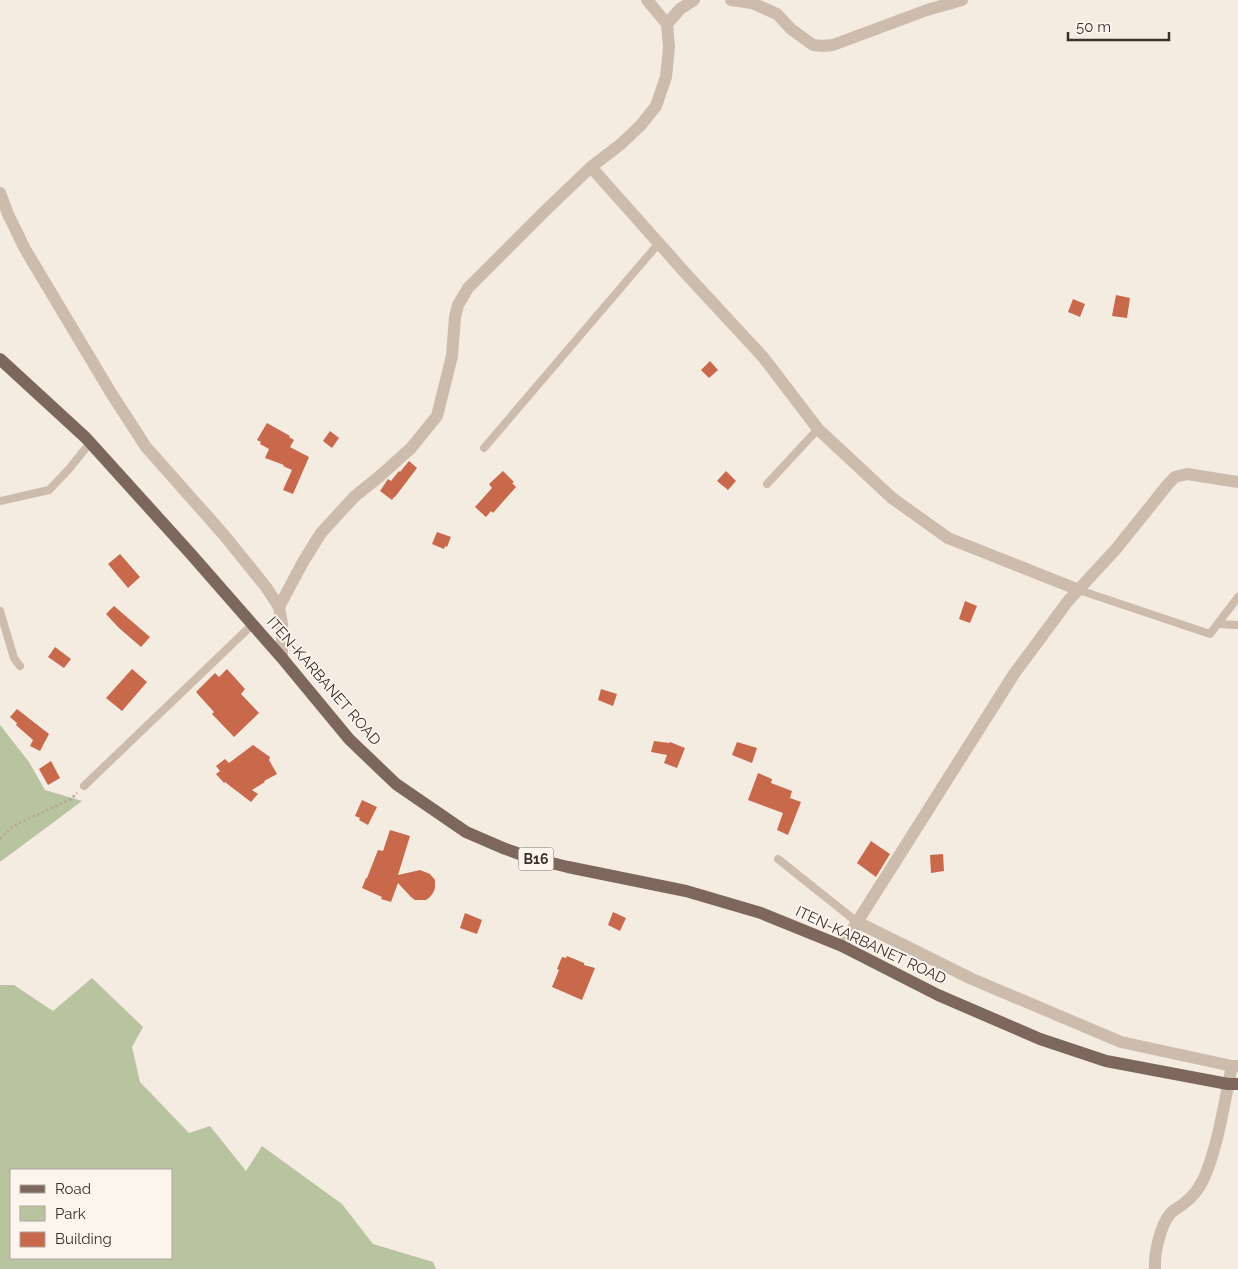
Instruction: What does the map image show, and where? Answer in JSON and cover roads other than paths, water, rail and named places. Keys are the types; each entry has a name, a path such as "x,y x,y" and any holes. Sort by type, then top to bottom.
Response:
{"main road":[{"name":"ITEN-KARBANET ROAD","path":"0,359 90,443 253,624 349,738 396,784 466,832 531,858 686,890 761,913 842,946 938,995 1040,1039 1106,1061 1233,1084"}],"street":[{"path":"278,606 321,533 354,497 411,448 437,416 452,356 455,317 458,305 468,288 591,167 621,144 641,125 656,106 666,77 667,24 647,0"},
{"path":"667,24 680,9 694,0"},
{"path":"731,0 752,4 777,14 791,29 803,38 813,44 822,46 833,44 927,10 962,0"},
{"path":"591,167 763,357 818,429 892,498 948,538 1079,590"},
{"path":"0,193 25,249 111,393 146,447 224,535 266,587 278,606 282,624 282,658"},
{"path":"842,946 1014,674 1068,601 1116,549 1175,477 1187,474 1238,482"},
{"path":"858,922 972,979 1120,1042 1235,1066 1233,1084 1204,1177 1197,1192 1171,1213 1164,1222 1159,1235 1155,1269"}],"lane":[{"path":"484,448 659,243"},
{"path":"767,484 818,429"},
{"path":"0,501 49,490 90,443"},
{"path":"1079,590 1210,634 1238,597"},
{"path":"0,611 14,658 20,666"},
{"path":"84,786 253,624"},
{"path":"1218,624 1238,625"},
{"path":"778,858 858,922"}]}
